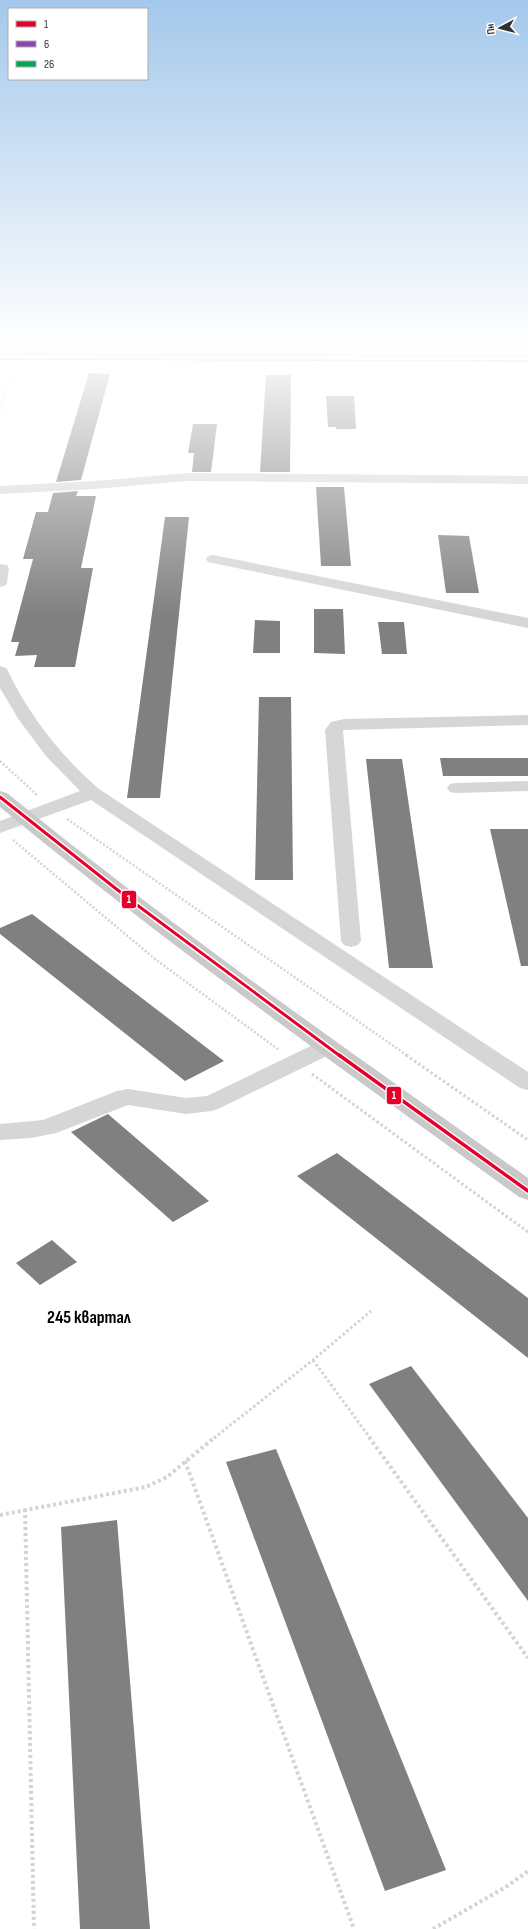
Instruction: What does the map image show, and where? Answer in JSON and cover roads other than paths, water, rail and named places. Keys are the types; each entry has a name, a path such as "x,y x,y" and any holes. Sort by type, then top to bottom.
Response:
{"main road":[{"path":"0,797 89,870 328,1047 528,1191"}],"street":[{"path":"0,490 95,485 187,477 528,480"},
{"path":"213,559 528,624"},
{"path":"0,583 2,568"},
{"path":"0,671 7,687 22,713 68,769 93,793 528,1083"},
{"path":"352,941 334,730 337,726 344,724 528,720"},
{"path":"456,788 528,786"},
{"path":"6,833 24,818 93,793"},
{"path":"0,1132 48,1127 117,1099 128,1097 186,1106 201,1106 212,1103 328,1047"}],"district":[{"name":"245 квартал","path":"89,1317"}]}
